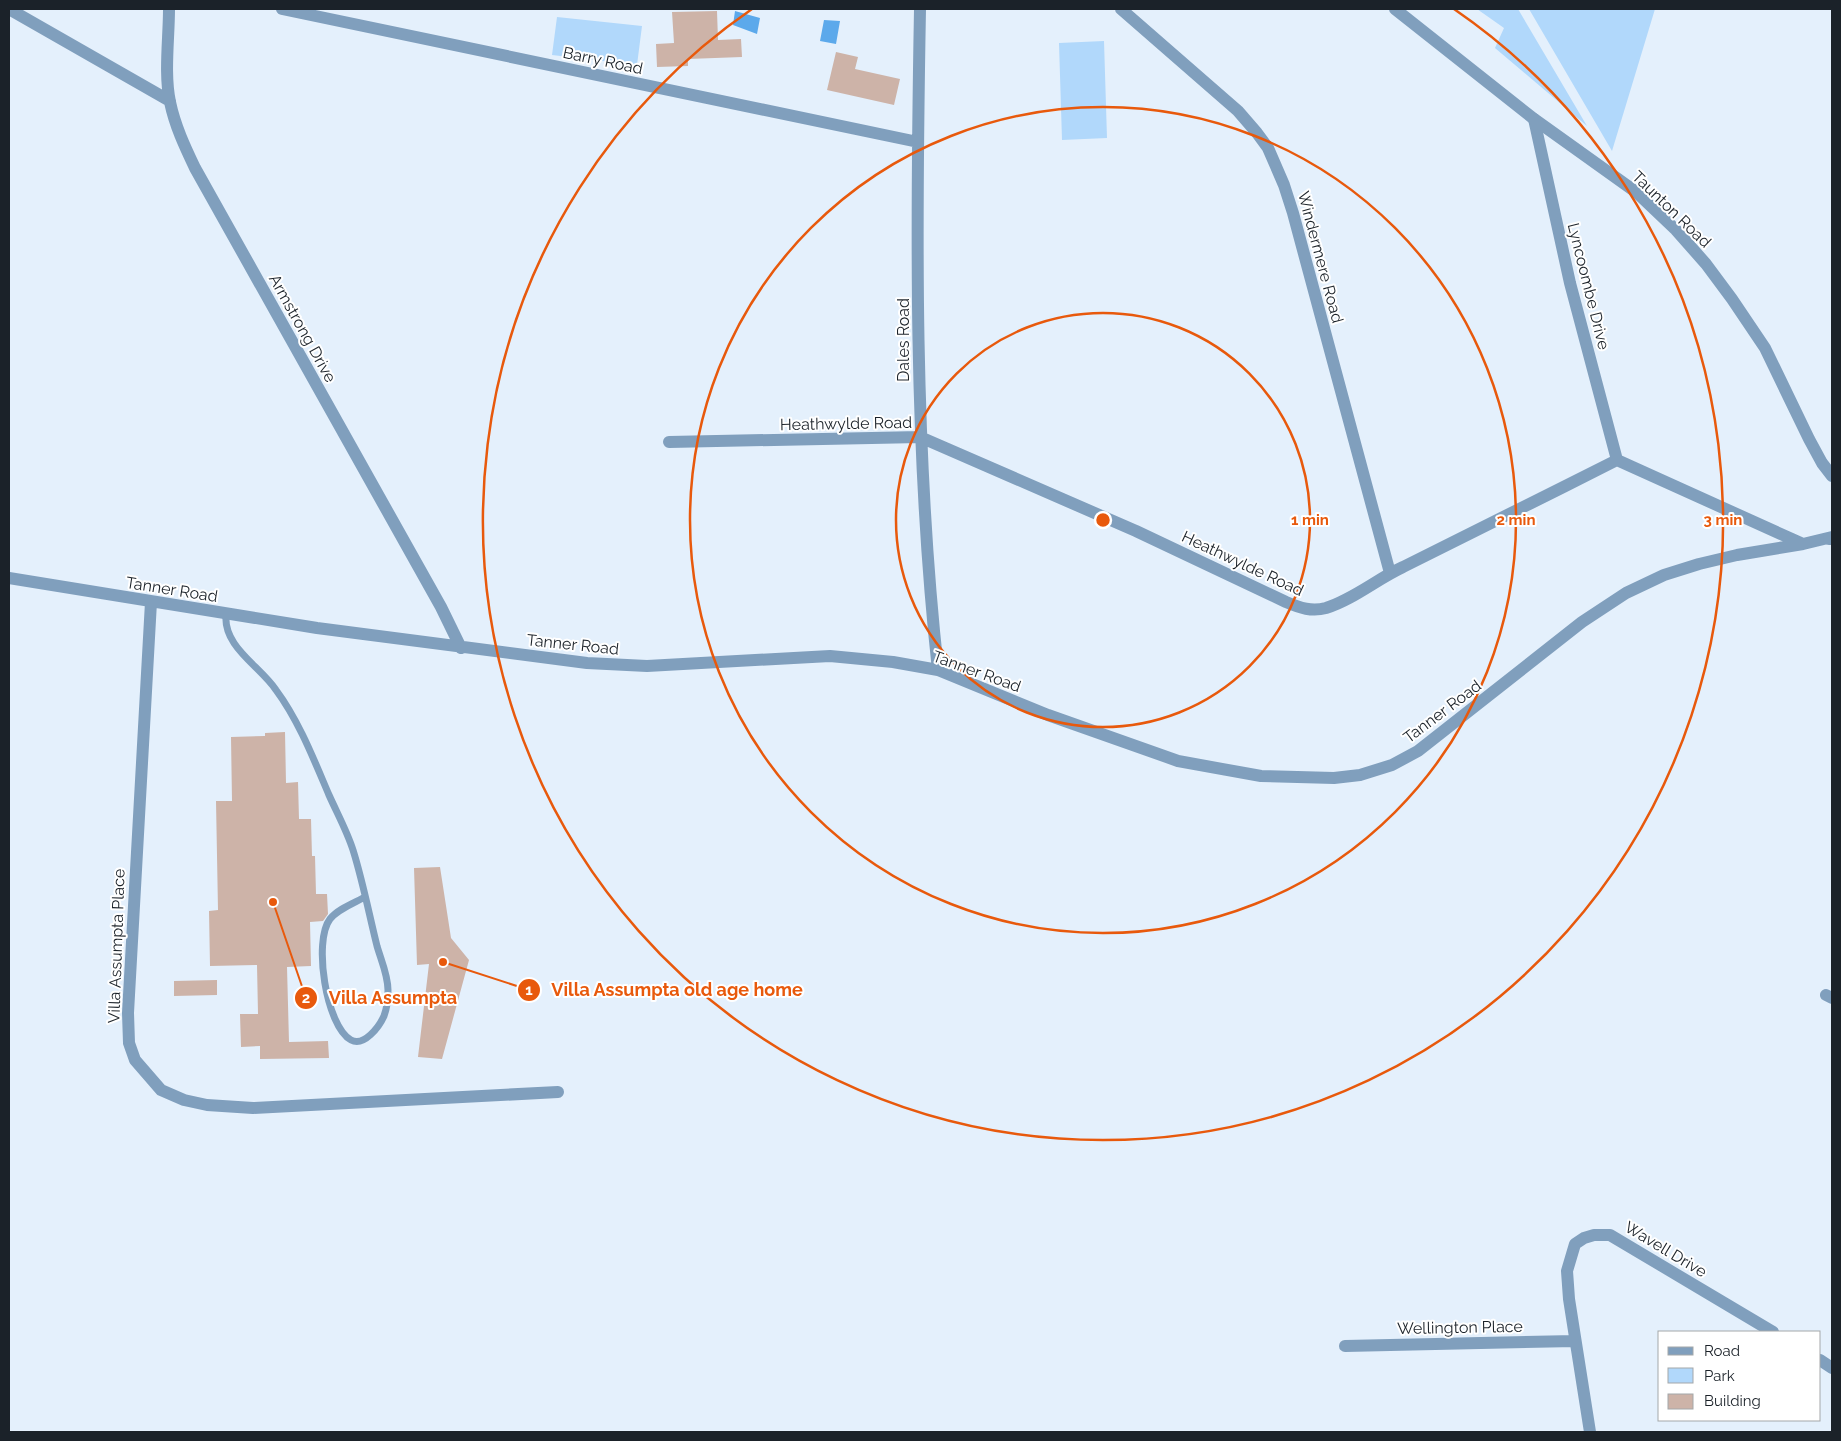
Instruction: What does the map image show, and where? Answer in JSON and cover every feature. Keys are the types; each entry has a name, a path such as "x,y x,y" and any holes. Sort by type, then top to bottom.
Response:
{"street":[{"path":"9,9 170,101"},
{"name":"Armstrong Drive","path":"169,9 170,101 177,128 194,168 441,607 461,648"},
{"name":"Barry Road","path":"282,9 918,142"},
{"name":"Dales Road","path":"920,9 918,142 920,437 927,566 938,670"},
{"name":"Windermere Road","path":"1121,9 1238,111 1268,148 1284,185 1293,213 1390,573"},
{"name":"Taunton Road","path":"1394,9 1534,119 1636,192 1676,230 1706,264 1765,348 1809,439 1822,463 1832,476"},
{"name":"Lyncoombe Drive","path":"1534,119 1570,284 1617,460"},
{"name":"Heathwylde Road","path":"669,442 920,437 1136,531 1301,609 1317,610 1335,604 1390,573 1617,460"},
{"path":"1617,460 1803,544"},
{"name":"Tanner Road","path":"9,578 226,614 461,648 614,666 647,666 830,656 893,662 938,670 1048,716 1178,761 1261,776 1334,778 1360,775 1392,764 1418,751 1582,622 1626,593 1664,575 1699,564 1831,538"},
{"name":"Villa Assumpta Place","path":"151,602 128,1013 129,1043 135,1060 146,1074 161,1090 184,1100 207,1105 253,1108 558,1092"},
{"name":"Wavell Drive","path":"1590,1432 1569,1299 1567,1271 1575,1244 1584,1238 1594,1235 1610,1235 1771,1331"},
{"name":"Wellington Place","path":"1345,1346 1575,1341"},
{"path":"1821,1361 1832,1368"}],"lane":[{"path":"226,614 226,628 232,642 277,690 302,736 352,846 365,897 388,988 384,1016 368,1037 362,1041 356,1041 345,1036 327,994 322,967 322,940 326,925 331,918 365,897"}],"green space":[{"path":"1477,9 1518,9 1587,126 1495,48 1504,28"},
{"path":"1529,9 1655,9 1612,151"},
{"path":"557,17 642,26 637,65 552,55"},
{"path":"1104,41 1107,138 1062,140 1059,43"}],"water":[{"path":"735,11 760,18 757,34 733,25"},
{"path":"824,20 840,21 836,44 820,41"}],"building":[{"path":"717,11 718,40 741,39 742,57 688,59 688,66 657,67 656,44 674,43 672,12"},
{"path":"836,52 858,57 855,69 900,79 894,105 827,90"},
{"path":"285,732 286,783 298,782 299,819 311,819 312,856 315,856 316,894 327,894 328,914 323,921 310,922 311,966 287,967 289,1042 328,1041 329,1058 260,1059 260,1046 241,1047 240,1014 258,1014 257,965 210,966 209,911 218,910 216,801 232,801 231,737 265,736 265,733"},
{"path":"440,867 451,938 469,960 442,1059 418,1057 429,964 417,965 414,868"},
{"path":"217,980 217,995 174,996 174,981"}],"place":[{"name":"Villa Assumpta","path":"273,902"},
{"name":"Villa Assumpta old age home","path":"443,962"}]}
